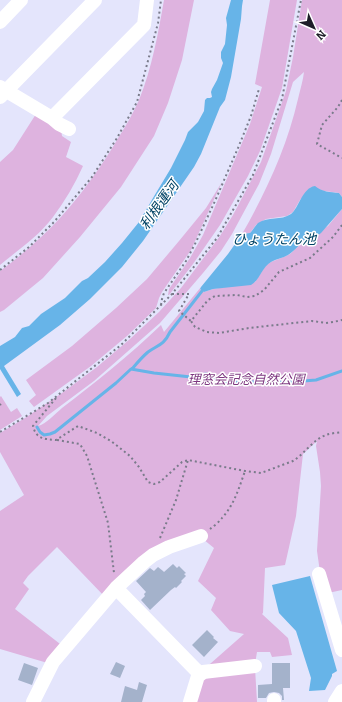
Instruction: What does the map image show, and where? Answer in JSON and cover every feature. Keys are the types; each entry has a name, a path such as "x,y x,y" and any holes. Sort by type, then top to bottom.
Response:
{"street":[{"path":"0,22 22,0"},
{"path":"69,129 59,124 52,118 2,92 95,0"},
{"path":"52,118 144,25 147,0"},
{"path":"32,702 54,662 116,588 150,557 169,547 201,536"},
{"path":"319,574 342,650"},
{"path":"116,588 201,674"},
{"path":"190,702 198,676 203,672 255,666"},
{"path":"335,702 342,691"}],"path":[{"path":"0,270 29,247 54,222 92,177 117,138 137,102 158,23 162,0"},
{"path":"0,432 48,403 121,345 172,294 217,238 253,175 282,99 301,0"},
{"path":"161,305 164,294 186,261 215,201 251,116 259,88"},
{"path":"342,100 338,107 322,125 317,144 342,158"},
{"path":"192,323 208,300 215,296 255,296 264,290 279,272 310,258 334,237 342,225"},
{"path":"172,294 189,294 180,311 195,327 207,332 219,333 312,321 326,323 342,320"},
{"path":"59,394 33,426 34,431 41,438 80,444 87,456 108,523 116,588"},
{"path":"56,440 78,426 96,433 111,441 130,456 148,482 154,484 160,482 182,462 188,460 245,472 261,473 298,458 322,437 342,432"},
{"path":"150,557 176,500 188,460"},
{"path":"201,536 222,519 229,510 238,492 245,472"}],"green space":[{"path":"164,0 194,0 182,60 168,103 154,136 121,187 80,237 43,278 0,312 0,271 51,228 72,205 101,166 132,115 144,88 151,63"},
{"path":"270,0 297,0 282,88 260,151 248,176 220,225 193,264 168,295 169,289 190,258 203,235 250,124 262,87 255,84"},
{"name":"理窓会記念自然公園","path":"302,0 342,0 342,197 339,193 311,187 300,200 293,212 287,216 266,219 256,225 250,233 242,234 259,202 282,152 293,117 304,72 293,82 271,154 259,184 221,251 160,323 94,381 47,416 38,426 47,421 113,368 161,325 164,332 201,287 200,289 204,292 213,289 255,282 266,265 290,254 306,239 328,226 342,209 342,590 328,593 320,572 317,551 321,486 316,446 317,441 303,454 296,516 285,565 265,568 262,614 288,638 292,655 272,657 270,652 257,652 255,664 202,671 244,634 230,631 211,610 216,598 198,581 214,548 198,535 180,541 105,597 57,547 23,583 29,589 15,609 64,647 51,664 0,649 0,511 24,495 0,452 0,433 62,393 97,367 130,339 159,312 181,288 220,236 261,162 286,91"},
{"path":"36,114 61,129 62,136 71,142 66,157 83,166 66,199 47,224 0,265 0,162 13,150"},
{"path":"222,182 191,250 162,292 156,308 127,336 91,366 34,407 29,401 36,395 26,380 72,346 147,279 206,208"},
{"path":"1,396 11,412 17,408 22,416 0,430 0,397"},
{"path":"255,668 257,702 193,702 199,680"}],"water":[{"name":"利根運河","path":"231,0 243,0 231,77 225,100 220,107 201,154 194,167 143,241 122,267 90,299 60,325 4,366 21,394 17,397 0,369 0,346 15,337 22,328 29,326 41,314 65,298 82,281 88,278 105,262 139,222 171,168 188,132 198,122 204,111 205,100 212,97 211,92 223,63 221,52 225,44 227,25 226,18"},
{"name":"ひょうたん池","path":"315,186 323,191 339,193 342,197 342,209 321,233 307,238 291,253 268,264 257,280 251,285 213,289 204,292 200,289 242,234 250,233 258,223 262,221 291,214 307,190"},
{"path":"310,576 337,671 332,674 325,690 309,691 311,678 296,631 279,613 272,585"}],"building":[{"path":"173,564 177,568 179,566 186,573 184,574 186,576 176,588 175,587 171,590 150,610 141,600 145,596 144,594 146,592 136,581 150,568 154,571 158,567 164,572"},
{"path":"207,630 218,642 204,657 192,645"},
{"path":"116,662 125,666 120,678 110,674"},
{"path":"24,663 38,668 32,685 18,680"},
{"path":"272,663 290,663 290,688 283,688 284,700 282,700 282,696 279,693 274,692 269,693 266,698 258,698 258,685 272,684"},
{"path":"139,682 147,685 142,702 121,702 125,686 137,690"}],"waterway":[{"path":"132,369 148,352 165,340 202,291"},
{"path":"37,427 44,435 55,432 116,383 131,369 191,377 206,374 217,380 228,382 291,382 316,380 342,371"}]}
